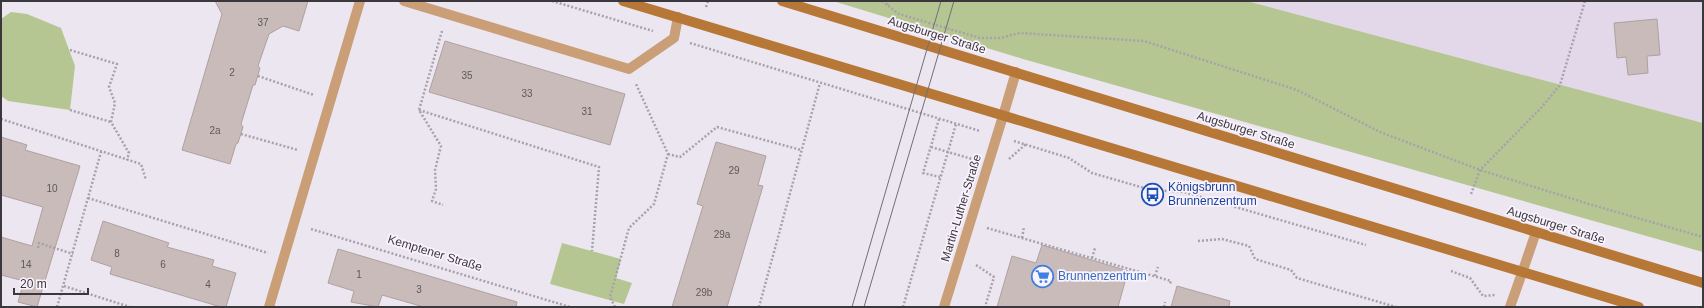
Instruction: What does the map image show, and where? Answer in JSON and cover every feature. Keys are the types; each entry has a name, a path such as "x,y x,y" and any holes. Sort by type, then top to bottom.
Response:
{"street":[{"path":"269,307 360,1"},
{"path":"404,1 630,69 674,38 678,17"},
{"path":"622,1 637,3 678,17 1451,252 1639,307"},
{"name":"Augsburger Straße","path":"782,1 1703,283"},
{"name":"Martin-Luther-Straße","path":"944,307 1016,72"},
{"path":"1510,307 1536,232"}],"path":[{"path":"552,1 1026,144 1069,158 1092,173 1151,190 1184,192 1371,247"},
{"path":"882,1 899,14 915,20 980,38 1000,38 1020,34 1144,41 1297,90 1380,132 1480,170 1703,237"},
{"path":"887,5 889,1"},
{"path":"1466,210 1480,170 1541,108 1560,84 1585,1"},
{"path":"443,205 432,202 436,189 435,170 441,146 419,110 441,32 466,20"},
{"path":"70,50 117,64 109,87 115,103 111,122 129,153 127,160"},
{"path":"760,307 826,61"},
{"path":"615,307 610,297 630,228 654,204 668,154 630,69"},
{"path":"258,76 330,99"},
{"path":"70,110 111,122"},
{"path":"419,110 599,167 592,251"},
{"path":"1,119 141,164 146,180"},
{"path":"940,119 923,173 940,177"},
{"path":"903,307 956,124"},
{"path":"668,154 680,157 717,127 801,150"},
{"path":"241,134 314,154"},
{"path":"1007,161 1026,144"},
{"path":"931,147 989,164"},
{"path":"58,307 101,152"},
{"path":"88,198 284,258"},
{"path":"984,235 988,221"},
{"name":"Kemptener Straße","path":"294,223 570,307"},
{"path":"970,223 1171,280 1170,284"},
{"path":"1022,238 1024,227"},
{"path":"1198,241 1222,238 1249,246 1255,259 1291,270 1297,278 1396,307"},
{"path":"38,248 39,244 73,254"},
{"path":"1092,258 1095,248"},
{"path":"1451,252 1445,269 1470,278 1483,296 1514,294"},
{"path":"977,258 975,265 994,277 985,307"},
{"path":"1155,276 1158,267"},
{"path":"64,286 130,307"},
{"path":"1164,307 1165,302"}],"shaded area":[{"path":"1247,1 1703,1 1703,123"}],"green space":[{"path":"833,1 1247,1 1703,123 1703,252 1023,59"},
{"path":"11,12 27,14 61,28 75,66 70,110 8,101 1,96 1,19"},
{"path":"562,243 621,259 616,278 632,283 624,304 550,284"}],"building":[{"path":"215,1 308,1 299,31 283,26 269,34 258,66 260,68 255,85 253,85 241,124 243,127 230,164 182,150 222,14"},
{"path":"1657,19 1660,55 1647,56 1648,73 1628,75 1626,57 1617,58 1614,23"},
{"path":"445,41 625,94 610,145 429,92"},
{"path":"1,137 27,145 25,150 80,166 37,307 18,302 24,281 1,275 1,237 32,246 43,207 1,195"},
{"path":"716,142 766,156 758,185 763,186 727,307 672,307 703,206 697,204"},
{"path":"103,221 169,243 167,247 214,260 212,266 236,273 226,307 221,307 110,274 112,267 91,260"},
{"name":"Brunnenzentrum","path":"1042,245 1128,271 1118,307 997,307 1012,256 1036,263"},
{"path":"338,249 517,302 516,307 424,307 382,295 378,307 351,302 354,291 328,283"},
{"path":"1177,286 1230,301 1229,307 1171,307"}],"tram line":[{"path":"852,307 941,1"},
{"path":"864,307 954,1"}],"place":[{"name":"Königsbrunn Brunnenzentrum","path":"1153,194"},
{"name":"Brunnenzentrum","path":"1043,276"}]}
